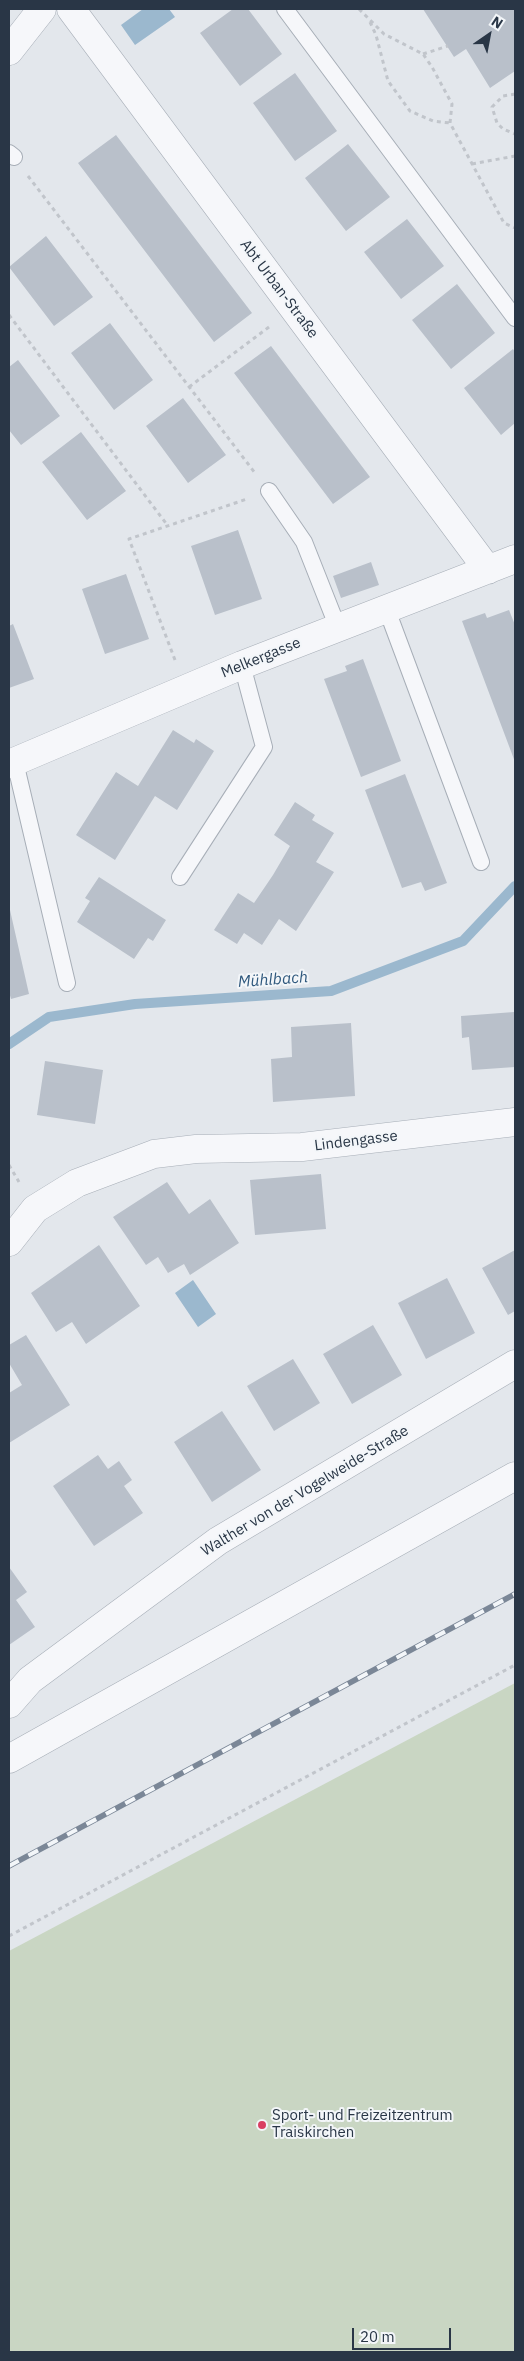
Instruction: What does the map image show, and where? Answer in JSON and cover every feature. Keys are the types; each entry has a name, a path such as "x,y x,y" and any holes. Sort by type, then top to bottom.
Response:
{"street":[{"path":"9,51 42,9"},
{"name":"Abt Urban-Straße","path":"71,9 488,570"},
{"name":"Melkergasse","path":"12,763 242,665 515,559"},
{"name":"Lindengasse","path":"9,1242 35,1209 76,1183 154,1154 196,1149 302,1147 515,1122"},
{"name":"Walther von der Vogelweide-Straße","path":"9,1704 30,1680 218,1541 515,1364"},
{"path":"9,1759 515,1476"}],"lane":[{"path":"285,9 515,318"},
{"path":"269,491 304,542 338,628"},
{"path":"387,610 481,862"},
{"path":"180,877 264,747 242,665"},
{"path":"12,763 66,983"}],"path":[{"path":"359,9 384,34 423,54 452,104 450,123 504,223 515,228"},
{"path":"364,9 376,34 388,81 410,111 433,122 450,123"},
{"path":"423,54 448,46"},
{"path":"515,94 503,96 492,108 497,123 503,129 515,134"},
{"path":"11,155 269,491 129,539 185,689"},
{"path":"472,164 515,156"},
{"path":"189,386 294,309"},
{"path":"9,316 168,526"},
{"path":"9,1936 515,1665"}],"green space":[{"name":"Sport- und Freizeitzentrum Traiskirchen","path":"515,1683 515,2352 9,2352 9,1951"}],"water":[{"path":"143,9 169,9 175,17 135,45 121,25"},
{"path":"193,1280 216,1314 198,1327 175,1293"}],"building":[{"path":"233,9 248,9 282,54 240,86 200,33"},
{"path":"423,9 515,9 515,71 490,88 466,49 454,57"},
{"path":"295,73 337,131 295,161 253,103"},
{"path":"116,135 252,313 214,342 78,163"},
{"path":"348,144 390,197 346,231 305,178"},
{"path":"407,219 444,266 401,299 364,252"},
{"path":"46,236 93,297 54,326 9,267"},
{"path":"457,284 495,333 451,369 412,320"},
{"path":"110,323 153,380 114,410 71,353"},
{"path":"271,346 370,477 333,504 234,373"},
{"path":"513,349 515,352 515,423 501,435 464,388"},
{"path":"18,360 60,416 21,445 9,430 9,367"},
{"path":"183,398 226,455 188,483 146,426"},
{"path":"81,432 126,491 87,520 42,462"},
{"path":"238,530 262,599 215,615 191,546"},
{"path":"371,562 379,585 341,598 333,576"},
{"path":"126,574 149,639 105,654 82,589"},
{"path":"509,610 515,625 515,762 462,621 485,613 487,618"},
{"path":"13,624 34,679 9,688 9,626"},
{"path":"363,659 401,761 361,777 324,679 347,671 345,666"},
{"path":"173,730 194,743 196,739 214,751 177,810 155,796 115,860 76,835 116,772 138,786"},
{"path":"405,774 447,883 425,891 421,882 402,888 365,790"},
{"path":"295,802 315,815 312,820 334,833 316,862 334,872 296,931 279,919 262,945 244,933 237,944 214,930 238,893 254,903 273,875 290,846 274,835"},
{"path":"99,877 166,920 153,941 148,938 134,959 77,922 90,901 85,898"},
{"path":"10,910 29,994 11,999 9,992"},
{"path":"514,1012 515,1067 472,1070 469,1037 462,1038 461,1016"},
{"path":"351,1023 355,1096 273,1102 271,1059 292,1057 291,1027"},
{"path":"45,1061 103,1070 95,1124 37,1115"},
{"path":"321,1174 326,1229 255,1235 250,1180"},
{"path":"167,1182 189,1214 210,1199 239,1243 190,1275 184,1264 168,1273 158,1257 146,1265 113,1217"},
{"path":"99,1245 140,1306 86,1344 72,1322 56,1332 31,1293"},
{"path":"515,1250 515,1311 508,1315 482,1268"},
{"path":"447,1278 475,1333 426,1359 398,1303"},
{"path":"373,1325 402,1375 352,1404 323,1354"},
{"path":"26,1335 70,1405 9,1443 9,1393 22,1385 9,1363 9,1345"},
{"path":"293,1359 320,1403 274,1431 247,1386"},
{"path":"222,1411 261,1470 212,1502 174,1442"},
{"path":"98,1455 108,1469 119,1461 132,1480 124,1486 143,1513 94,1546 53,1486"},
{"path":"9,1567 27,1592 16,1600 35,1627 9,1645"}],"waterway":[{"name":"Mühlbach","path":"9,1044 49,1017 135,1004 331,991 463,941 515,886"}],"railway":[{"path":"9,1866 515,1594"}],"place":[{"name":"Sport- und Freizeitzentrum Traiskirchen","path":"262,2125"}]}
